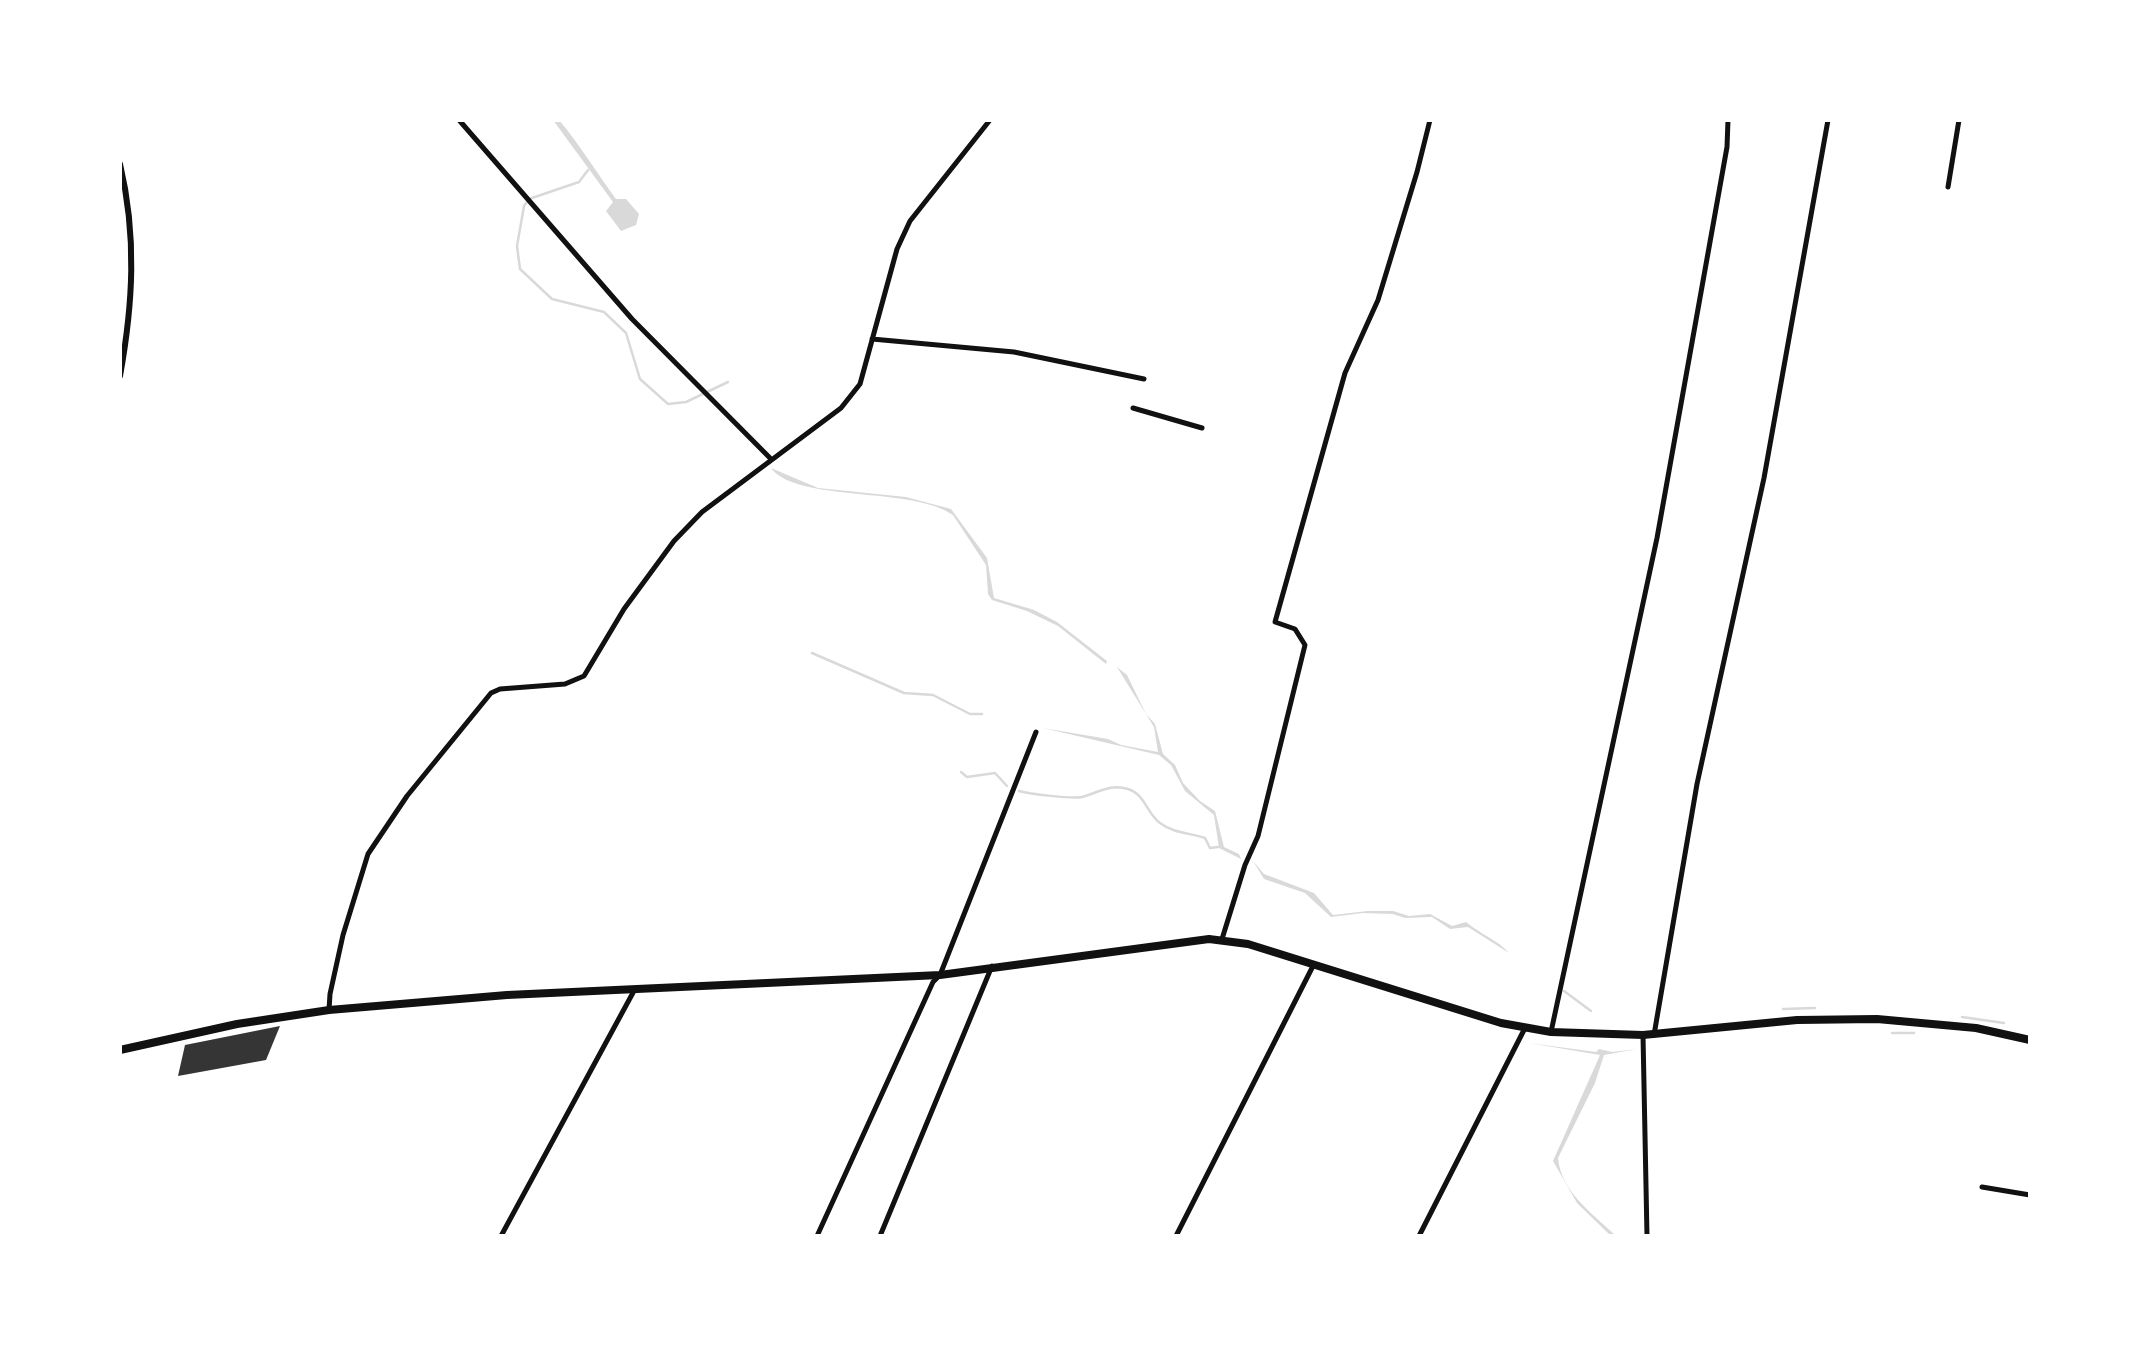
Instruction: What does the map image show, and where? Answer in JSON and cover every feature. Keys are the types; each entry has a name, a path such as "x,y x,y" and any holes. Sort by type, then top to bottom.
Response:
{"main road":[{"path":"120,1050 237,1024 329,1010 635,989 940,975 1192,940 1222,940 1525,1028 1551,1032 1643,1036 1797,1020 1877,1019 1943,1024 2030,1040"}],"street":[{"path":"459,120 632,319 772,460"},
{"path":"329,1010 343,936 368,854 386,824 484,700 500,689 565,684 584,676 624,609 674,541 702,512 841,408 860,384 898,249 910,222 990,120"},
{"path":"1222,940 1258,836 1304,645 1295,629 1276,622 1289,568 1345,373 1378,300 1430,120"},
{"path":"1551,1032 1684,402 1727,147 1728,120"},
{"path":"1654,1034 1698,784 1764,478 1828,120"},
{"path":"1948,187 1959,120"},
{"path":"120,164 134,258 120,374"},
{"path":"120,216 130,216"},
{"path":"872,340 1014,352 1144,380"},
{"path":"1133,408 1202,428"},
{"path":"818,1236 933,982 940,975 1036,732"},
{"path":"1176,1236 1314,964"},
{"path":"880,1236 992,966"},
{"path":"501,1236 635,989"},
{"path":"1420,1236 1525,1028"},
{"path":"1643,1036 1646,1236"},
{"path":"1982,1187 2030,1195"}],"shaded area":[{"path":"553,120 559,120 567,130 616,199 626,199 639,214 636,225 621,231 606,211 613,202"},
{"path":"771,468 818,488 906,497 951,509 987,558 994,598 1034,610 1057,622 1106,664 1058,626 992,600 986,565 953,515 911,500 829,491 805,486 785,479"},
{"path":"1117,667 1127,675 1155,724 1163,754 1175,765 1183,783 1215,811 1224,847 1241,859 1219,848 1214,815 1185,791 1171,765 1159,755 1043,728 1158,752 1154,727"},
{"path":"1253,861 1264,874 1314,893 1333,915 1368,911 1393,911 1409,916 1430,914 1452,926 1466,922 1509,953 1468,927 1450,929 1432,917 1405,918 1363,913 1331,917 1305,893 1264,879"},
{"path":"1529,1043 1596,1052 1637,1049 1604,1055 1595,1083 1558,1158 1572,1192 1616,1236 1611,1236 1577,1203 1553,1161 1600,1055"}],"building":[{"path":"280,1026 266,1060 178,1076 185,1045"}],"waterway":[{"path":"588,170 579,182 529,199 524,206 517,246 520,269 552,299 604,312 626,333 640,379 668,404 686,402 728,382"},
{"path":"812,653 904,693 933,695 970,714 982,714"},
{"path":"961,772 967,777 995,773 1007,786"},
{"path":"1019,791 1082,797 1122,787 1138,795 1165,826 1205,838 1210,848 1218,847"},
{"path":"1564,991 1591,1011"},
{"path":"1783,1009 1815,1008"},
{"path":"1962,1017 2004,1023"},
{"path":"1892,1033 1914,1033"}]}
